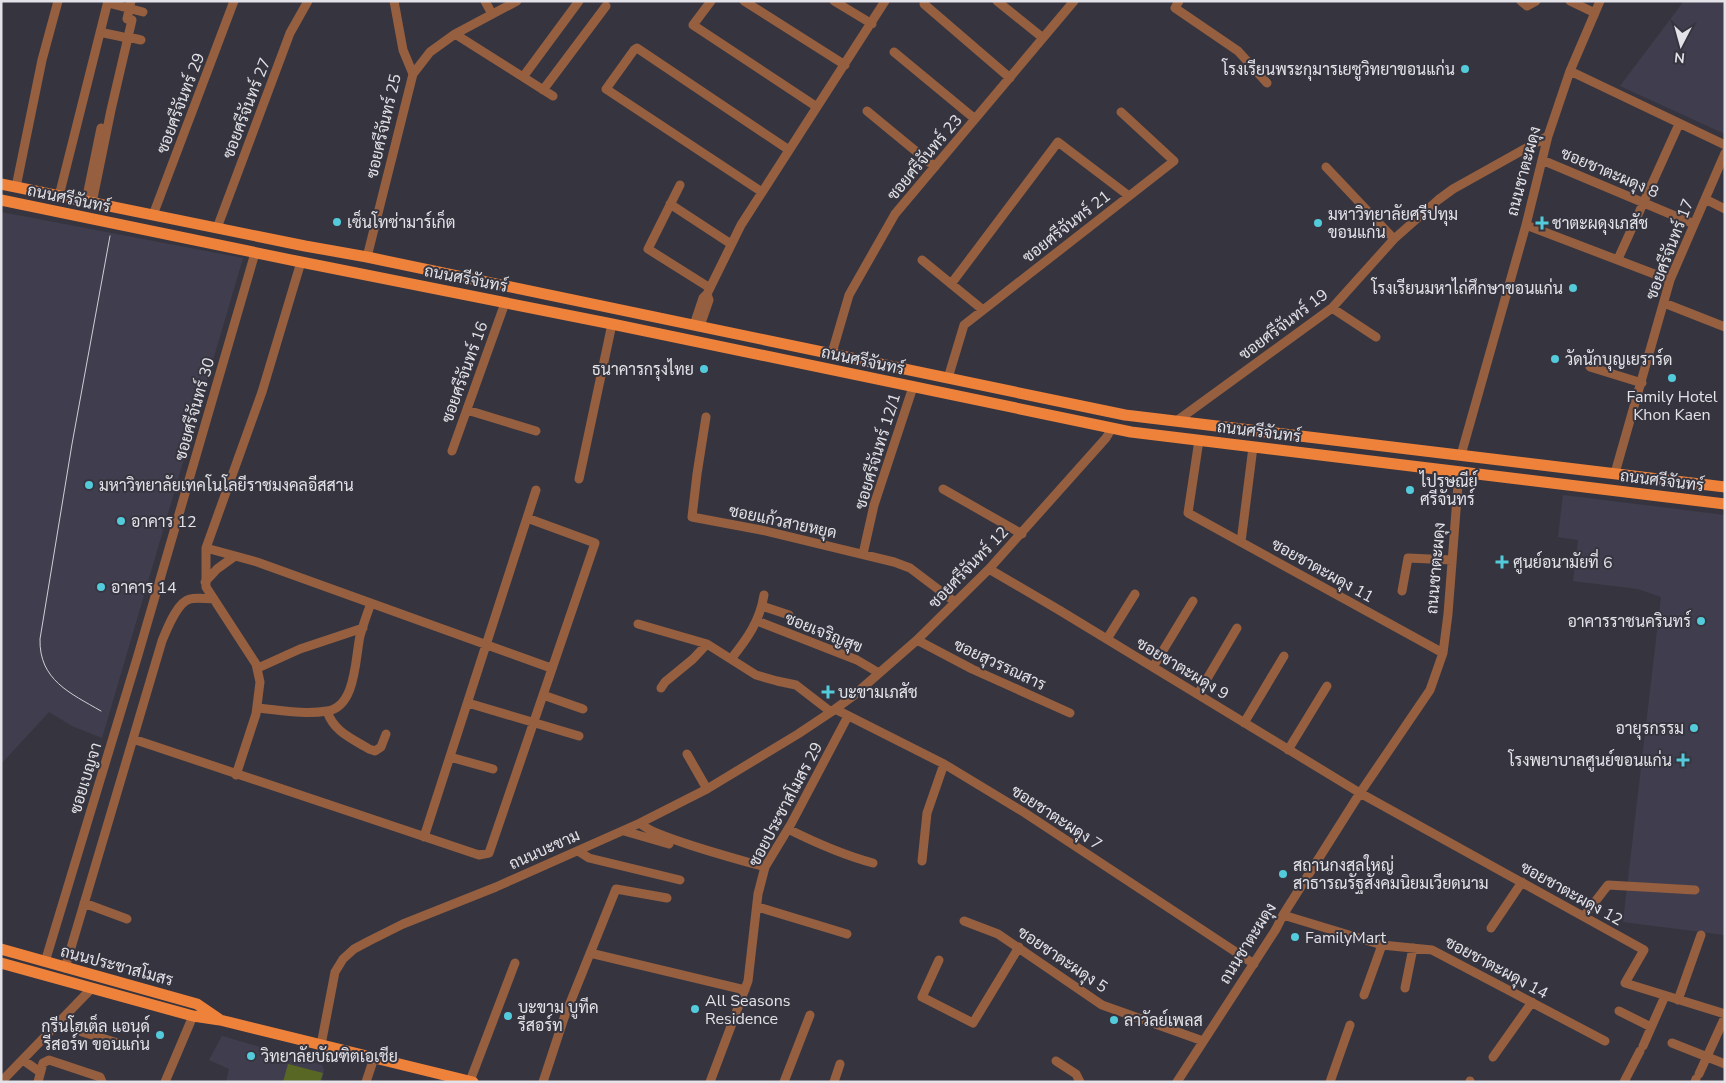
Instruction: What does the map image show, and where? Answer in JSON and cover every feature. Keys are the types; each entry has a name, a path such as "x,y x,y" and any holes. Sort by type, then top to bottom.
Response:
{"main road":[{"name":"ถนนศรีจันทร์","path":"1,184 305,246 368,257 1120,413 1725,487"},
{"name":"ถนนศรีจันทร์","path":"1,200 1131,432 1725,504"},
{"path":"301,262 305,246"},
{"path":"1112,428 1120,413"},
{"name":"ถนนชาตะผดุง","path":"1459,472 1461,455"},
{"path":"1554,484 1556,466"},
{"name":"ถนนประชาสโมสร","path":"1,949 197,1004 220,1020"},
{"name":"ถนนประชาสโมสร","path":"1,963 193,1016 220,1020 321,1044 436,1077 472,1081"}],"street":[{"path":"16,187 42,60 58,1"},
{"name":"ซอยศรีจันทร์ 29","path":"153,215 234,1"},
{"name":"ซอยศรีจันทร์ 27","path":"217,228 290,34 308,1"},
{"name":"ซอยศรีจันทร์ 25","path":"368,257 413,74 403,50 394,1"},
{"path":"484,1 492,14"},
{"path":"413,74 430,52 455,34 517,1"},
{"path":"523,77 579,1"},
{"path":"711,1 693,25 817,107"},
{"path":"744,1 845,65"},
{"path":"834,1 872,24"},
{"path":"697,325 703,298 709,291 741,225 872,24 885,1"},
{"path":"997,1 1043,38"},
{"path":"1179,1 1175,8 1238,52 1267,83"},
{"path":"1521,1 1527,6 1536,1"},
{"name":"ถนนชาตะผดุง","path":"1461,455 1526,225 1548,136 1570,72 1600,1"},
{"name":"ซอยศรีจันทร์ 23","path":"832,353 849,295 896,214 1073,2"},
{"path":"1569,2 1595,13"},
{"path":"59,196 110,3 130,5 143,12"},
{"path":"924,4 1010,78"},
{"path":"89,202 105,109 125,37 132,20 127,19 130,5"},
{"path":"543,90 606,6"},
{"path":"125,37 126,24"},
{"path":"104,33 141,40"},
{"path":"455,34 553,96"},
{"path":"762,192 606,89 637,48 789,150"},
{"path":"894,52 975,120"},
{"path":"1570,72 1725,145"},
{"path":"867,111 935,167"},
{"name":"ซอยศรีจันทร์ 21","path":"948,378 964,325 1174,161 1121,112"},
{"path":"1618,259 1679,124"},
{"name":"ซอยศรีจันทร์ 19","path":"1178,420 1332,308 1394,239 1453,189 1548,136"},
{"path":"951,284 1058,142 1129,196"},
{"name":"ซอยศรีจันทร์ 17","path":"1615,473 1670,280 1725,153"},
{"name":"ซอยชาตะผดุง 8","path":"1542,160 1694,224"},
{"path":"1326,167 1394,239"},
{"path":"680,185 648,250 709,291"},
{"path":"1705,199 1725,209"},
{"path":"670,204 732,244"},
{"path":"1526,225 1670,280"},
{"name":"ซอยศรีจันทร์ 30","path":"154,603 255,252"},
{"path":"922,260 983,310"},
{"path":"236,775 258,708 260,682 258,668 206,587 206,548 262,392 301,262"},
{"path":"1664,302 1725,327"},
{"name":"ซอยศรีจันทร์ 16","path":"452,451 505,303"},
{"path":"1332,308 1376,337"},
{"path":"579,479 612,324"},
{"path":"1590,367 1642,383"},
{"name":"ซอยศรีจันทร์ 12/1","path":"864,554 874,505 913,387"},
{"path":"467,410 536,431"},
{"name":"ซอยแก้วสายหยุด","path":"706,417 692,517 761,530 894,562 910,568 955,602"},
{"name":"ซอยศรีจันทร์ 12","path":"833,710 853,696 917,640 989,569 1106,438 1112,428"},
{"name":"ซอยชาตะผดุง 11","path":"1199,440 1188,513 1443,653"},
{"path":"1241,542 1253,447"},
{"name":"ถนนชาตะผดุง","path":"1177,1082 1254,964 1360,793 1430,690 1443,653 1459,472"},
{"path":"424,837 536,490"},
{"path":"942,490 1022,534"},
{"path":"133,739 479,855 489,852 595,543 527,518"},
{"path":"206,548 258,562 551,668"},
{"path":"205,582 217,569 235,556"},
{"path":"1402,591 1408,558 1452,560"},
{"name":"ซอยชาตะผดุง 9","path":"989,569 1360,793"},
{"path":"1107,639 1135,594"},
{"path":"731,659 750,635 762,606 764,595"},
{"path":"65,968 162,641 183,602 190,599 214,598"},
{"path":"1153,667 1193,601"},
{"name":"ซอยเบญจา","path":"45,962 154,603"},
{"path":"258,708 300,712 327,712 340,706 349,692 363,628 371,603"},
{"path":"762,606 790,615"},
{"name":"ซอยเจริญสุข","path":"756,621 857,660 879,673"},
{"name":"ซอยชาตะผดุง 7","path":"638,624 708,644 756,675 796,684 833,710 944,764 1025,813 1254,964"},
{"path":"258,668 300,649 363,628"},
{"path":"1198,694 1237,628"},
{"name":"ซอยสุวรรณสาร","path":"917,640 972,669 1070,713"},
{"path":"662,688 665,682 708,644"},
{"path":"1244,723 1284,656"},
{"path":"1288,750 1327,686"},
{"path":"543,695 583,710"},
{"path":"468,702 579,736"},
{"name":"ถนนบะขาม","path":"321,1044 334,972 338,965 354,949 403,924 496,887 624,831 707,789 798,734 833,710"},
{"path":"327,712 330,721 337,729 369,749 375,751 381,747 386,734"},
{"name":"ซอยประชาสโมสร 29","path":"710,1082 748,981 758,894 765,867 788,829 848,716"},
{"path":"687,754 707,789"},
{"path":"450,757 493,769"},
{"path":"922,861 927,813 944,764"},
{"name":"ซอยชาตะผดุง 12","path":"1360,793 1644,950 1625,983 1725,1015"},
{"path":"640,823 643,827 662,835 765,867"},
{"path":"788,829 828,849 873,863"},
{"path":"624,831 679,846"},
{"path":"578,851 588,858 680,880"},
{"path":"1491,928 1522,882"},
{"path":"1584,916 1608,884 1695,890"},
{"path":"543,1082 564,1018 616,889 667,898"},
{"path":"84,903 127,919"},
{"path":"758,907 847,934"},
{"name":"ซอยชาตะผดุง 14","path":"1283,915 1382,945 1432,950 1604,1041"},
{"name":"ซอยชาตะผดุง 5","path":"964,921 998,934 1102,1005 1203,1041"},
{"path":"1678,1000 1701,935"},
{"path":"1364,995 1382,945"},
{"path":"939,960 922,997 973,1023 1019,947"},
{"path":"1405,988 1413,948"},
{"path":"590,953 744,990"},
{"path":"472,1081 515,963"},
{"path":"1,1082 91,989"},
{"path":"1624,1082 1665,996"},
{"path":"1493,1057 1532,1002"},
{"path":"1619,1011 1651,1027"},
{"path":"784,1082 810,1015"},
{"path":"1697,1078 1725,1015"},
{"path":"165,1082 193,1016"},
{"path":"62,1019 82,1032 118,1043"},
{"path":"1330,1082 1350,1025"},
{"path":"1672,1043 1725,1064"},
{"path":"366,1082 374,1058"},
{"path":"22,1060 40,1072"},
{"path":"38,1082 43,1063 49,1060 100,1076 102,1082"},
{"path":"1056,1062 1076,1074 1080,1082"},
{"path":"834,1082 840,1064"}],"shaded area":[{"path":"1684,1 1725,1 1725,134 1620,86"},
{"name":"มหาวิทยาลัยเทคโนโลยีราชมงคลอีสสาน","path":"1,212 243,258 102,738 72,726 49,712 1,764"},
{"name":"โรงพยาบาลศูนย์ขอนแก่น","path":"1563,495 1725,515 1725,935 1623,922 1661,597 1638,589 1573,581 1578,540 1558,537"},
{"name":"วิทยาลัยบัณฑิตเอเชีย","path":"222,1036 322,1065 324,1070 322,1082 226,1082 229,1069 209,1060"}],"green space":[{"path":"288,1064 323,1073 320,1082 283,1082"}],"tram line":[{"path":"101,711 58,684 45,665 41,653 40,639 72,444 110,236"}],"place":[{"name":"โรงเรียนพระกุมารเยซูวิทยาขอนแก่น","path":"1465,69"},
{"name":"เซ็นโทซ่ามาร์เก็ต","path":"337,222"},
{"name":"มหาวิทยาลัยศรีปทุม ขอนแก่น","path":"1318,223"},
{"name":"ชาตะผดุงเภสัช","path":"1542,223"},
{"name":"โรงเรียนมหาไถ่ศึกษาขอนแก่น","path":"1573,288"},
{"name":"วัดนักบุญเยราร์ด","path":"1555,359"},
{"name":"ธนาคารกรุงไทย","path":"704,369"},
{"name":"Family Hotel Khon Kaen","path":"1672,378"},
{"name":"มหาวิทยาลัยเทคโนโลยีราชมงคลอีสสาน","path":"89,485"},
{"name":"ไปรษณีย์ ศรีจันทร์","path":"1410,490"},
{"name":"อาคาร 12","path":"121,521"},
{"name":"ศูนย์อนามัยที่ 6","path":"1502,562"},
{"name":"อาคาร 14","path":"101,587"},
{"name":"อาคารราชนครินทร์","path":"1701,621"},
{"name":"บะขามเภสัช","path":"828,692"},
{"name":"อายุรกรรม","path":"1694,728"},
{"name":"โรงพยาบาลศูนย์ขอนแก่น","path":"1683,760"},
{"name":"สถานกงสุลใหญ่ สาธารณรัฐสังคมนิยมเวียดนาม","path":"1283,874"},
{"name":"FamilyMart","path":"1295,937"},
{"name":"All Seasons Residence","path":"695,1009"},
{"name":"บะขาม บูทีค รีสอร์ท","path":"508,1016"},
{"name":"ลาวัลย์เพลส","path":"1114,1020"},
{"name":"กรีนโฮเต็ล แอนด์ รีสอร์ท ขอนแก่น","path":"160,1035"},
{"name":"วิทยาลัยบัณฑิตเอเชีย","path":"251,1056"}]}
